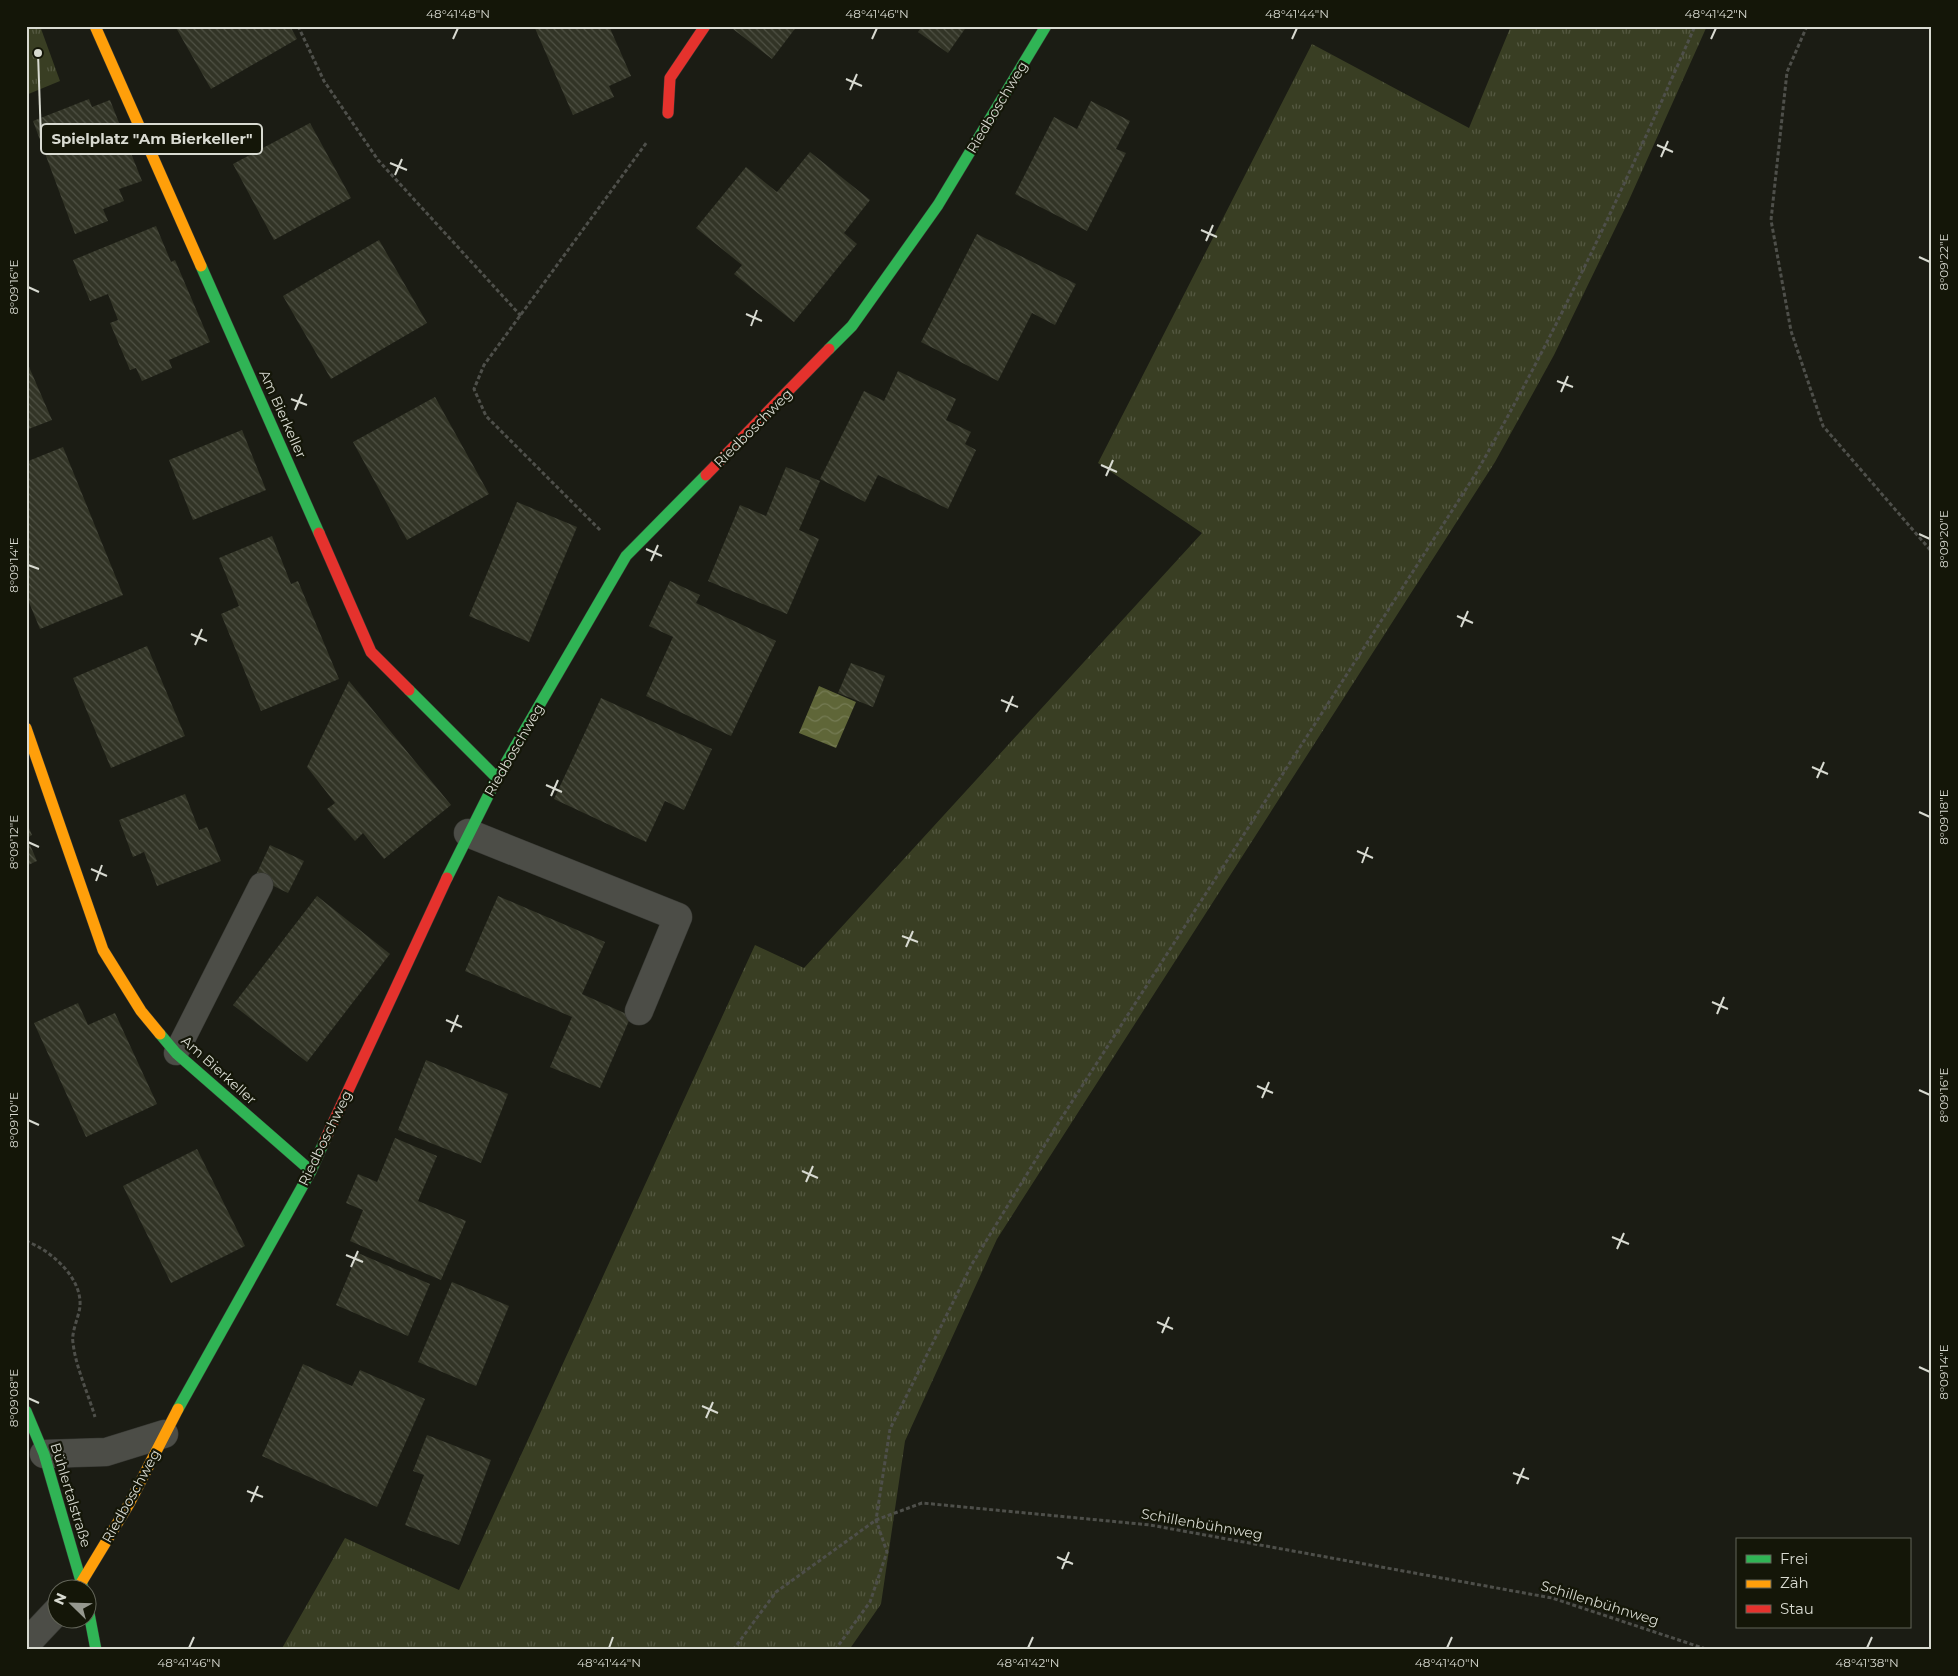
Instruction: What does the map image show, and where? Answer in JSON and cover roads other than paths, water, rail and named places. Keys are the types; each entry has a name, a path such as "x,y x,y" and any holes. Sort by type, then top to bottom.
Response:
{"street":[{"name":"Am Bierkeller","path":"95,26 371,652 497,778"},
{"path":"668,113 670,78 705,26"},
{"name":"Riedboschweg","path":"86,1578 129,1504 164,1434 311,1171 468,833 497,778 626,556 852,326 938,205 1046,26"},
{"name":"Am Bierkeller","path":"26,728 104,950 141,1011 176,1053 311,1171"},
{"path":"468,833 678,917 638,1011"},
{"name":"Bühlertalstraße","path":"26,1411 44,1454 78,1578"},
{"name":"Riedboschweg","path":"44,1454 106,1452 164,1434"},
{"path":"26,1644 48,1621"},
{"path":"92,1628 96,1650"}],"lane":[{"path":"176,1053 261,885"}],"water":[{"path":"819,686 856,702 836,748 799,733"}],"place":[{"name":"Spielplatz \"Am Bierkeller\"","path":"38,53"}]}
